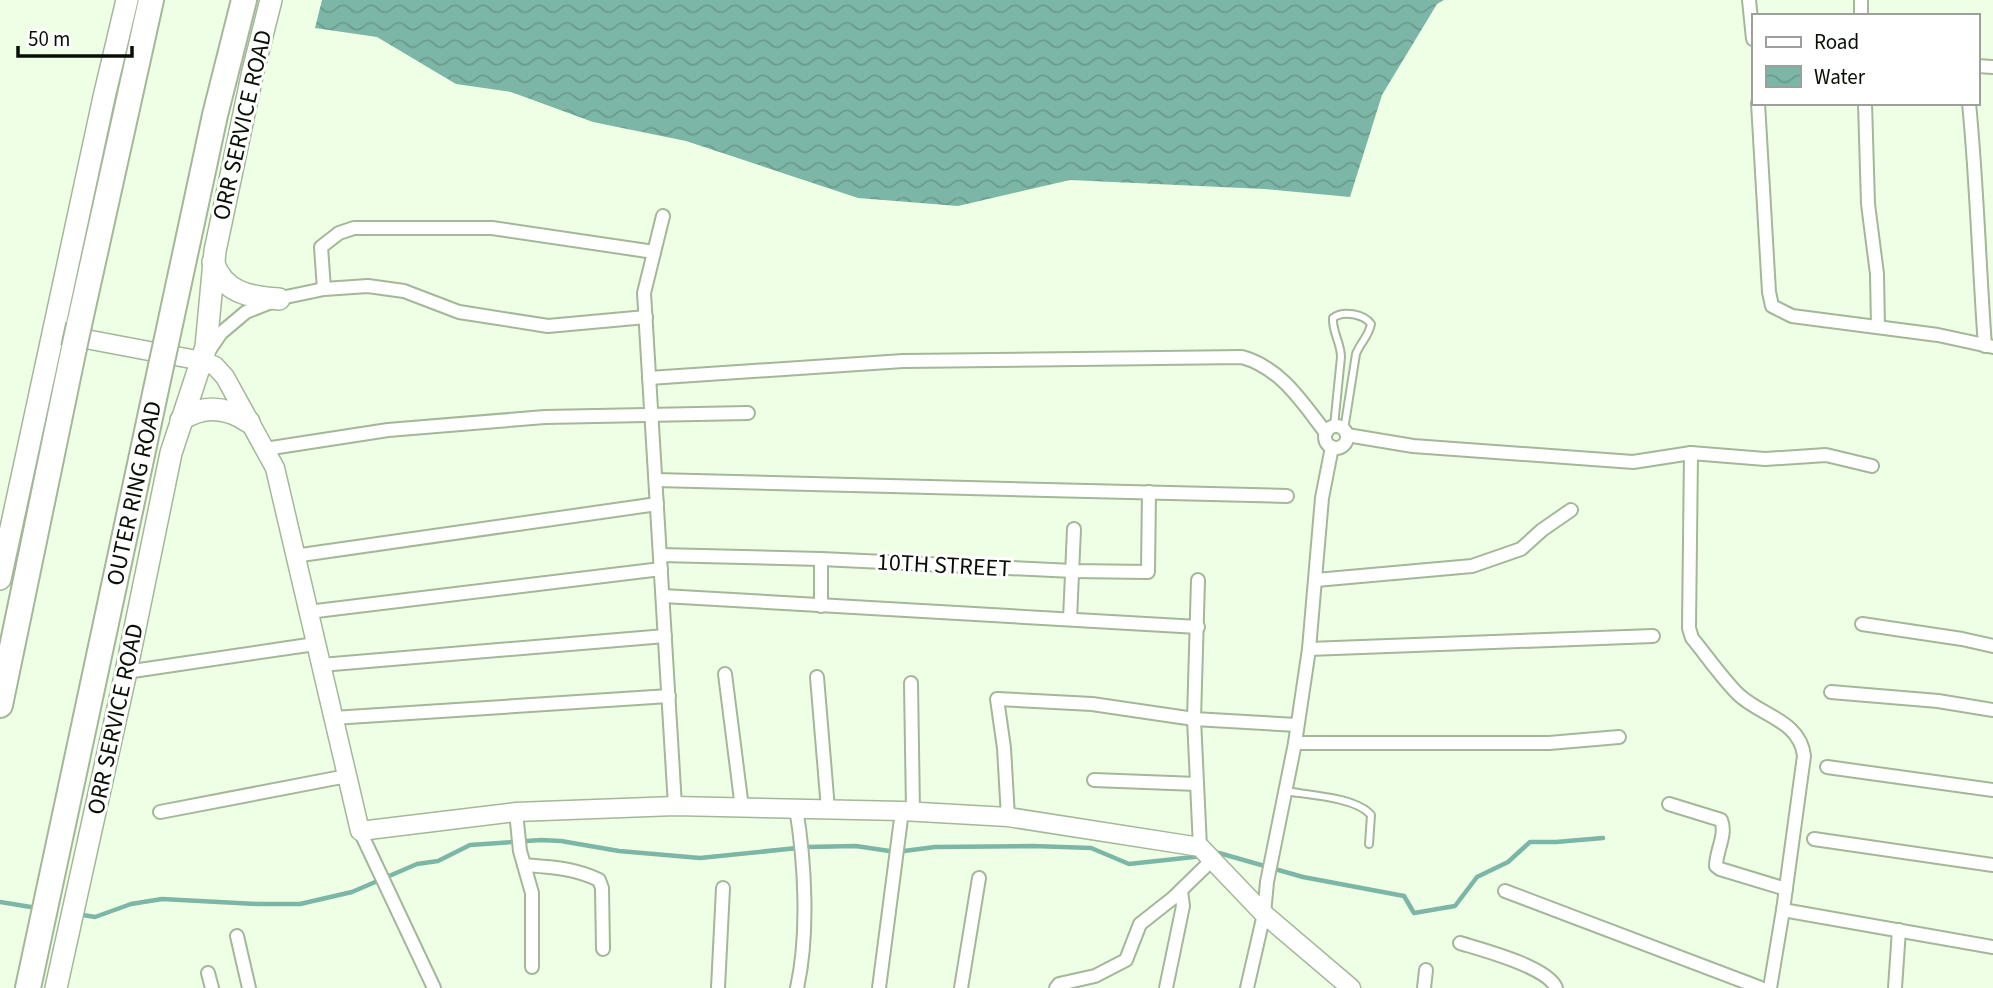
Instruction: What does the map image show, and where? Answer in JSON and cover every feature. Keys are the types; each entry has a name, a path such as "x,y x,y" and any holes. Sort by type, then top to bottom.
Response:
{"highway":[{"path":"0,705 76,337 151,0"},
{"name":"OUTER RING ROAD","path":"28,988 215,115 244,0"}],"main road":[{"path":"0,579 127,0"},
{"name":"ORR SERVICE ROAD","path":"56,988 171,453 206,347 213,262 253,71 271,0"},
{"path":"213,262 220,277 233,290 252,297 279,299"},
{"path":"181,420 191,413 208,408 238,414 249,422"}],"street":[{"path":"1749,0 1752,29"},
{"path":"1758,105 1772,306 1792,316 1938,335 1989,346 1979,265 1977,183 1969,105"},
{"path":"1866,105 1868,204 1877,274 1878,327"},
{"path":"663,216 644,293 675,806"},
{"path":"324,289 321,247 339,233 354,228 492,228 654,252"},
{"path":"202,361 221,333 235,320 261,304 324,289 368,286 404,291 459,312 548,326 646,317"},
{"path":"54,333 202,361 220,371 275,468 360,831 435,988"},
{"path":"649,378 903,361 1242,357 1266,366 1338,431 1343,445 1332,447"},
{"path":"265,449 388,429 545,417 748,413"},
{"path":"1332,447 1326,441 1338,431"},
{"path":"1338,431 1413,446 1633,462 1691,453 1765,459 1826,455 1872,466"},
{"path":"1247,988 1264,915 1267,882 1295,743 1309,649 1322,498 1332,447"},
{"path":"1691,453 1689,628 1692,638 1740,696 1786,727 1800,740 1803,748 1786,889 1770,988"},
{"path":"656,480 1287,496"},
{"name":"10TH STREET","path":"660,555 1148,572 1149,492"},
{"path":"294,556 657,504"},
{"path":"1316,580 1472,566 1521,549 1571,510"},
{"path":"1070,619 1074,529"},
{"path":"821,559 821,606"},
{"path":"308,612 661,569"},
{"path":"1056,988 1059,984 1095,976 1126,960 1140,925 1181,891 1206,854 1197,784 1194,719 1198,580"},
{"path":"663,596 1198,627"},
{"path":"1862,624 1993,646"},
{"path":"321,666 665,636"},
{"path":"1309,649 1653,636"},
{"path":"126,672 315,644"},
{"path":"724,674 742,808"},
{"path":"817,677 828,809"},
{"path":"879,988 898,841 908,811 911,683"},
{"path":"1831,692 1938,701 1993,710"},
{"path":"333,718 668,696"},
{"path":"1008,817 1004,748 997,699 1092,704 1194,719 1297,725"},
{"path":"1295,743 1549,743 1619,737"},
{"path":"1826,767 1993,790"},
{"path":"160,812 347,776"},
{"path":"1094,779 1197,784"},
{"path":"1669,804 1721,820 1724,825 1723,833 1716,858 1716,866 1720,869 1786,889"},
{"path":"360,831 516,812 675,806 908,811 1008,817 1206,854 1264,915 1350,988"},
{"path":"796,808 803,857 803,961 797,988"},
{"path":"516,812 516,834 532,893 532,967"},
{"path":"1814,839 1993,865"},
{"path":"524,865 561,867 599,880 602,888 603,949"},
{"path":"961,988 979,878"},
{"path":"718,988 723,888"},
{"path":"1166,988 1183,906 1181,891"},
{"path":"1505,891 1761,988"},
{"path":"1783,910 1993,947"},
{"path":"1895,988 1899,930"},
{"path":"237,936 249,988"},
{"path":"1460,943 1532,968 1549,978 1556,988"},
{"path":"1424,988 1426,970"},
{"path":"208,973 212,988"}],"lane":[{"path":"1344,313 1366,318 1371,324 1369,333 1356,354 1338,431 1341,349 1332,326 1333,318 1344,313"},
{"path":"1286,790 1350,802 1366,809 1371,815 1369,844"}],"water":[{"path":"322,0 1444,0 1437,4 1382,95 1350,197 1264,189 1070,180 958,206 858,198 686,141 593,122 511,92 456,84 377,37 315,28"}],"waterway":[{"path":"1215,853 1303,877 1404,896 1414,913 1455,906 1477,877 1508,862 1530,842 1603,838"},
{"path":"77,914 95,917 131,904 162,899 300,904 352,892 417,864 438,861 470,845 541,840 619,851 700,858 807,847 856,846 896,852 935,847 1091,848 1129,864 1203,856"},
{"path":"0,902 37,908"}]}
